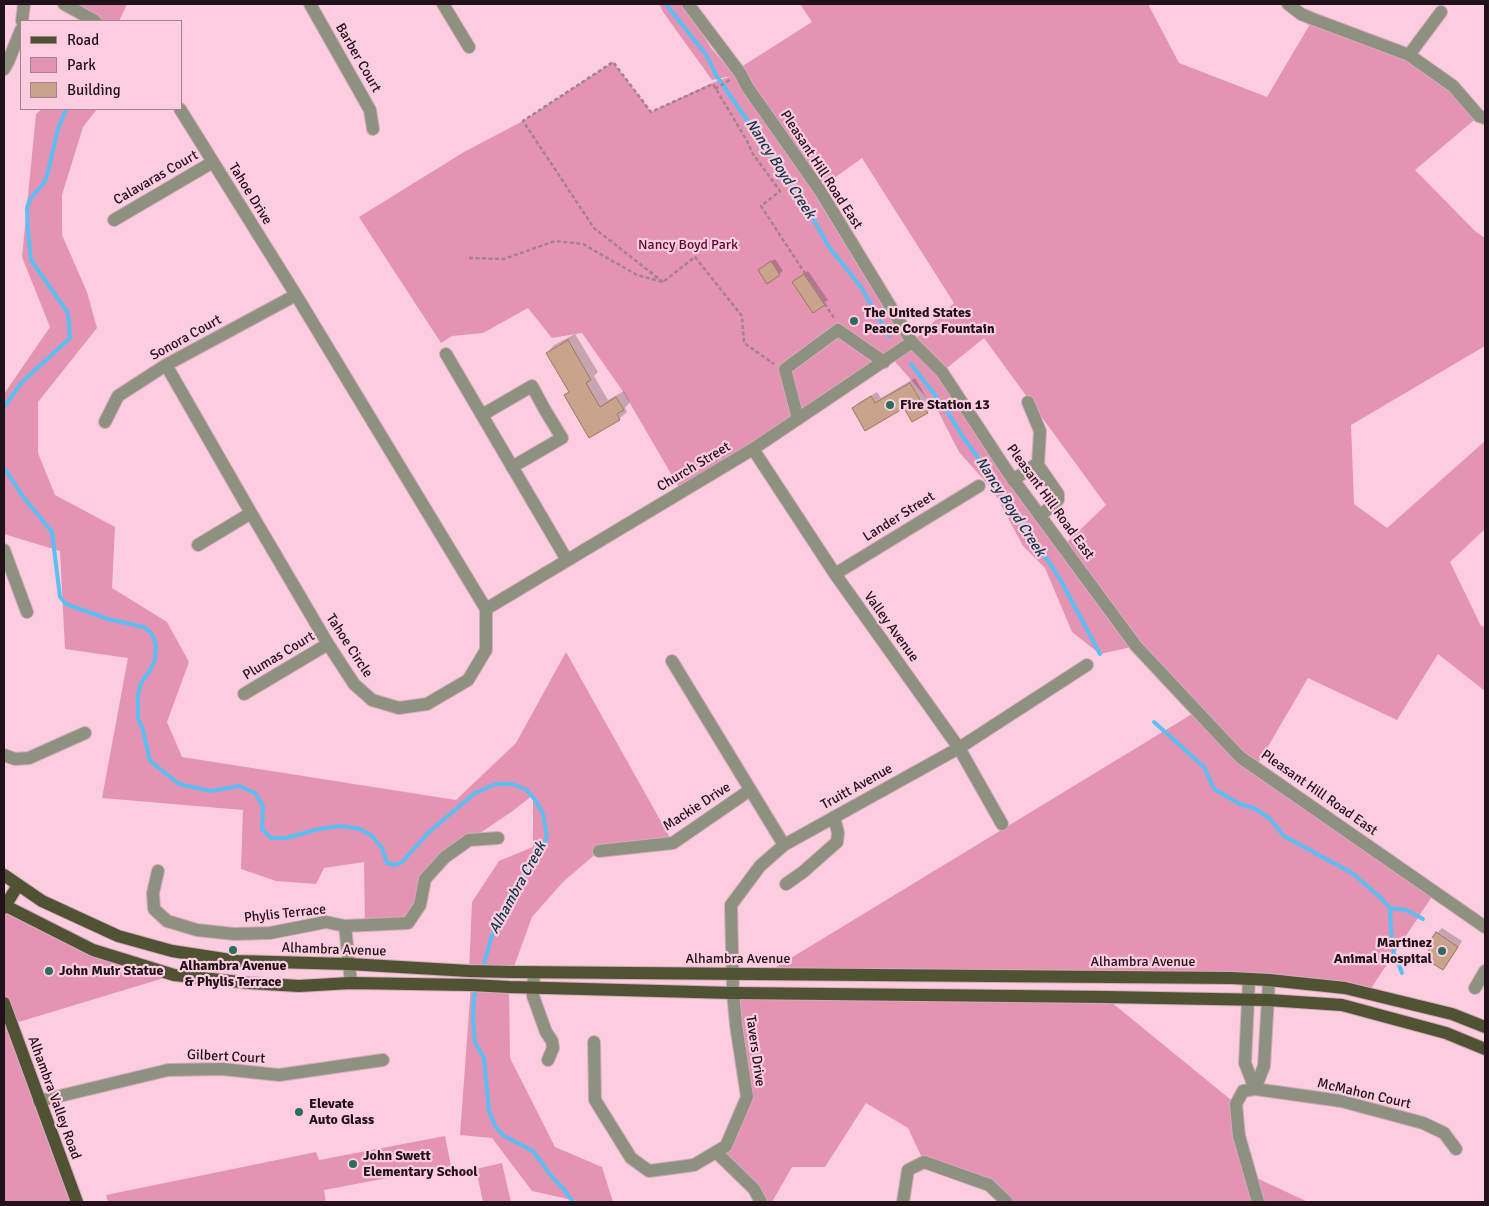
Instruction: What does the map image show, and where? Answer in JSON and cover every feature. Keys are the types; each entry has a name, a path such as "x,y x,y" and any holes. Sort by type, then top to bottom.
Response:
{"main road":[{"name":"Alhambra Avenue","path":"4,875 42,901 118,936 172,951 237,961 512,972 1269,980 1345,988 1452,1014 1485,1027"},
{"path":"18,885 4,906 93,950 174,975 299,986 351,983 471,984 533,988 733,993 1268,1000 1342,1005 1446,1033 1485,1049"},
{"name":"Alhambra Valley Road","path":"4,1003 77,1202"}],"street":[{"path":"22,20 24,4"},
{"path":"64,4 93,20"},
{"name":"Barber Court","path":"310,4 370,110 373,129"},
{"path":"443,4 468,47"},
{"name":"Pleasant Hill Road East","path":"688,4 740,74 819,189 912,342 942,372 1013,480 1136,646 1240,757 1485,927"},
{"path":"1288,4 1301,14 1409,55 1453,86 1479,116 1485,118"},
{"path":"1409,55 1441,12"},
{"path":"4,68 20,32"},
{"name":"Tahoe Drive","path":"181,110 296,295"},
{"name":"Calavaras Court","path":"114,220 213,162"},
{"path":"296,295 486,609"},
{"name":"Sonora Court","path":"105,422 118,396 166,365 296,295"},
{"path":"798,419 785,369 838,330 884,362"},
{"name":"Church Street","path":"486,609 753,449 912,342"},
{"path":"446,354 568,560"},
{"name":"Tahoe Circle","path":"166,365 328,644 354,684 372,700 399,708 427,704 468,680 486,650 486,609"},
{"path":"482,415 532,386 558,431 562,438 512,467"},
{"path":"1028,402 1040,431 1038,464 1058,494 1058,500 1040,516"},
{"name":"Valley Avenue","path":"753,449 835,574 959,748 1002,824"},
{"path":"1013,480 1038,464"},
{"name":"Lander Street","path":"835,574 979,486"},
{"path":"198,546 251,513"},
{"path":"4,550 27,612"},
{"name":"Plumas Court","path":"244,694 328,644"},
{"name":"Mackie Drive","path":"672,661 784,845"},
{"name":"Truitt Avenue","path":"733,993 731,905 760,866 784,845 959,748 1087,665"},
{"path":"4,755 15,759 29,758 85,733"},
{"name":"Mackie Drive","path":"599,851 673,844 750,790"},
{"path":"786,884 803,872 837,842 838,833 834,817"},
{"path":"345,926 408,923 420,905 425,879 445,857 469,840 498,838"},
{"name":"Phylis Terrace","path":"158,871 153,893 154,909 167,921 197,930 243,934 270,933 326,922 345,926 351,983"},
{"path":"1475,988 1485,971"},
{"path":"534,972 534,996 546,1032 552,1041 548,1060"},
{"path":"1249,979 1245,1063 1255,1089"},
{"path":"1255,1089 1264,1066 1269,980"},
{"name":"Tavers Drive","path":"594,1042 595,1100 631,1158 649,1171 694,1165 726,1146 747,1097 733,993"},
{"name":"Gilbert Court","path":"39,1101 168,1070 222,1069 279,1075 383,1060"},
{"path":"1255,1089 1243,1091 1236,1104 1239,1136 1258,1202"},
{"name":"McMahon Court","path":"1255,1089 1341,1101 1423,1123 1444,1133 1456,1149"},
{"path":"716,1152 754,1189 761,1202"},
{"path":"903,1202 908,1170 924,1162 989,1185 1007,1202"}],"path":[{"path":"663,282 594,228 523,121 613,62 651,112 713,84 753,154 780,191 761,206 837,323"},
{"path":"715,89 740,74"},
{"path":"469,258 504,260 555,242 583,244 637,275 663,282"},
{"path":"663,282 695,257 742,316 744,344 780,368"}],"green space":[{"path":"64,4 127,4 119,20 83,20"},
{"name":"Nancy Boyd Park","path":"659,4 684,4 711,48 730,70 741,67 812,22 800,4 1148,4 1179,63 1267,97 1313,19 1409,55 1479,116 1415,170 1475,231 1485,238 1485,346 1351,425 1354,504 1387,528 1485,441 1485,529 1450,562 1481,626 1485,627 1485,691 1438,654 1397,720 1308,678 1256,767 1435,892 1368,993 1269,980 763,975 1197,711 1136,646 1100,654 1072,632 1045,568 1023,546 993,490 959,452 938,411 891,357 681,491 624,393 582,333 552,338 528,308 483,333 452,336 441,343 359,217 464,152 523,121 613,62 651,112 712,83 732,76 712,80","holes":["862,158 954,303 912,342 819,189","984,338 1106,505 1063,546 942,372"]},
{"path":"41,110 96,110 83,127 62,195 62,235 87,292 97,328 38,402 38,453 55,495 115,527 112,588 167,622 189,662 167,722 182,757 456,800 516,743 566,652 673,843 599,851 563,882 532,917 512,972 469,971 472,902 499,861 533,847 533,795 445,857 408,923 365,925 364,862 324,868 316,884 276,881 241,869 243,810 102,798 128,658 65,649 60,551 4,534 4,394 50,327 22,257 36,114"},
{"path":"4,905 93,950 174,975 12,1024 77,1202 4,1202"},
{"path":"471,985 509,987 510,1058 555,1147 602,1167 613,1202 578,1202 532,1191 492,1138 460,1135"},
{"path":"733,993 1105,997 1236,1104 1250,1175 1308,1202 1007,1202 989,1185 924,1162 908,1128 866,1103 825,1167 792,1167 772,1202 761,1202 716,1152 747,1097"},
{"path":"445,1136 451,1166 324,1190 326,1202 108,1202 106,1195 316,1152 319,1160"},
{"path":"502,1163 511,1202 483,1202 476,1169"}],"building":[{"path":"771,261 780,275 767,284 758,270"},
{"path":"804,274 825,305 813,313 792,282"},
{"path":"568,340 591,380 586,383 600,407 616,397 624,410 617,414 620,420 589,438 564,395 569,392 546,353"},
{"name":"Fire Station 13","path":"910,383 928,413 912,422 904,408 865,431 852,408 871,396 875,403"},
{"name":"Martinez Animal Hospital","path":"1436,932 1458,947 1443,970 1425,959 1431,947 1428,944"}],"waterway":[{"name":"Nancy Boyd Creek","path":"667,4 707,56 716,75 806,206 829,247 861,287 889,336"},
{"name":"Alhambra Creek","path":"4,407 22,382 70,338 68,313 31,260 27,208 30,199 43,184 47,176 58,129 66,110"},
{"name":"Nancy Boyd Creek","path":"911,364 945,408 963,437 1011,503 1033,545 1047,559 1061,581 1100,654"},
{"name":"Alhambra Creek","path":"4,468 24,498 52,532 60,597 66,604 108,619 144,627 152,634 156,645 155,660 141,683 138,694 138,718 143,730 150,761 179,784 211,791 239,786 255,793 263,806 262,829 271,838 286,838 319,829 341,826 360,829 372,836 382,848 387,863 395,865 402,862 429,832 475,793 496,784 512,784 527,790 543,814 547,836 542,850 517,886 499,917 483,968"},
{"name":"Nancy Boyd Creek","path":"1154,722 1204,767 1214,789 1240,804 1256,809 1270,819 1284,836 1352,873 1390,908 1406,910 1423,919"},
{"path":"1390,908 1394,953 1402,973"},
{"name":"Alhambra Creek","path":"477,987 474,996 473,1021 475,1043 484,1058 489,1111 495,1126 504,1136 533,1151 573,1202"}],"place":[{"name":"The United States Peace Corps Fountain","path":"854,321"},
{"name":"Fire Station 13","path":"890,405"},
{"name":"Alhambra Avenue & Phylis Terrace","path":"233,950"},
{"name":"Martinez Animal Hospital","path":"1442,951"},
{"name":"John Muir Statue","path":"49,971"},
{"name":"Elevate Auto Glass","path":"299,1112"},
{"name":"John Swett Elementary School","path":"353,1164"}]}
